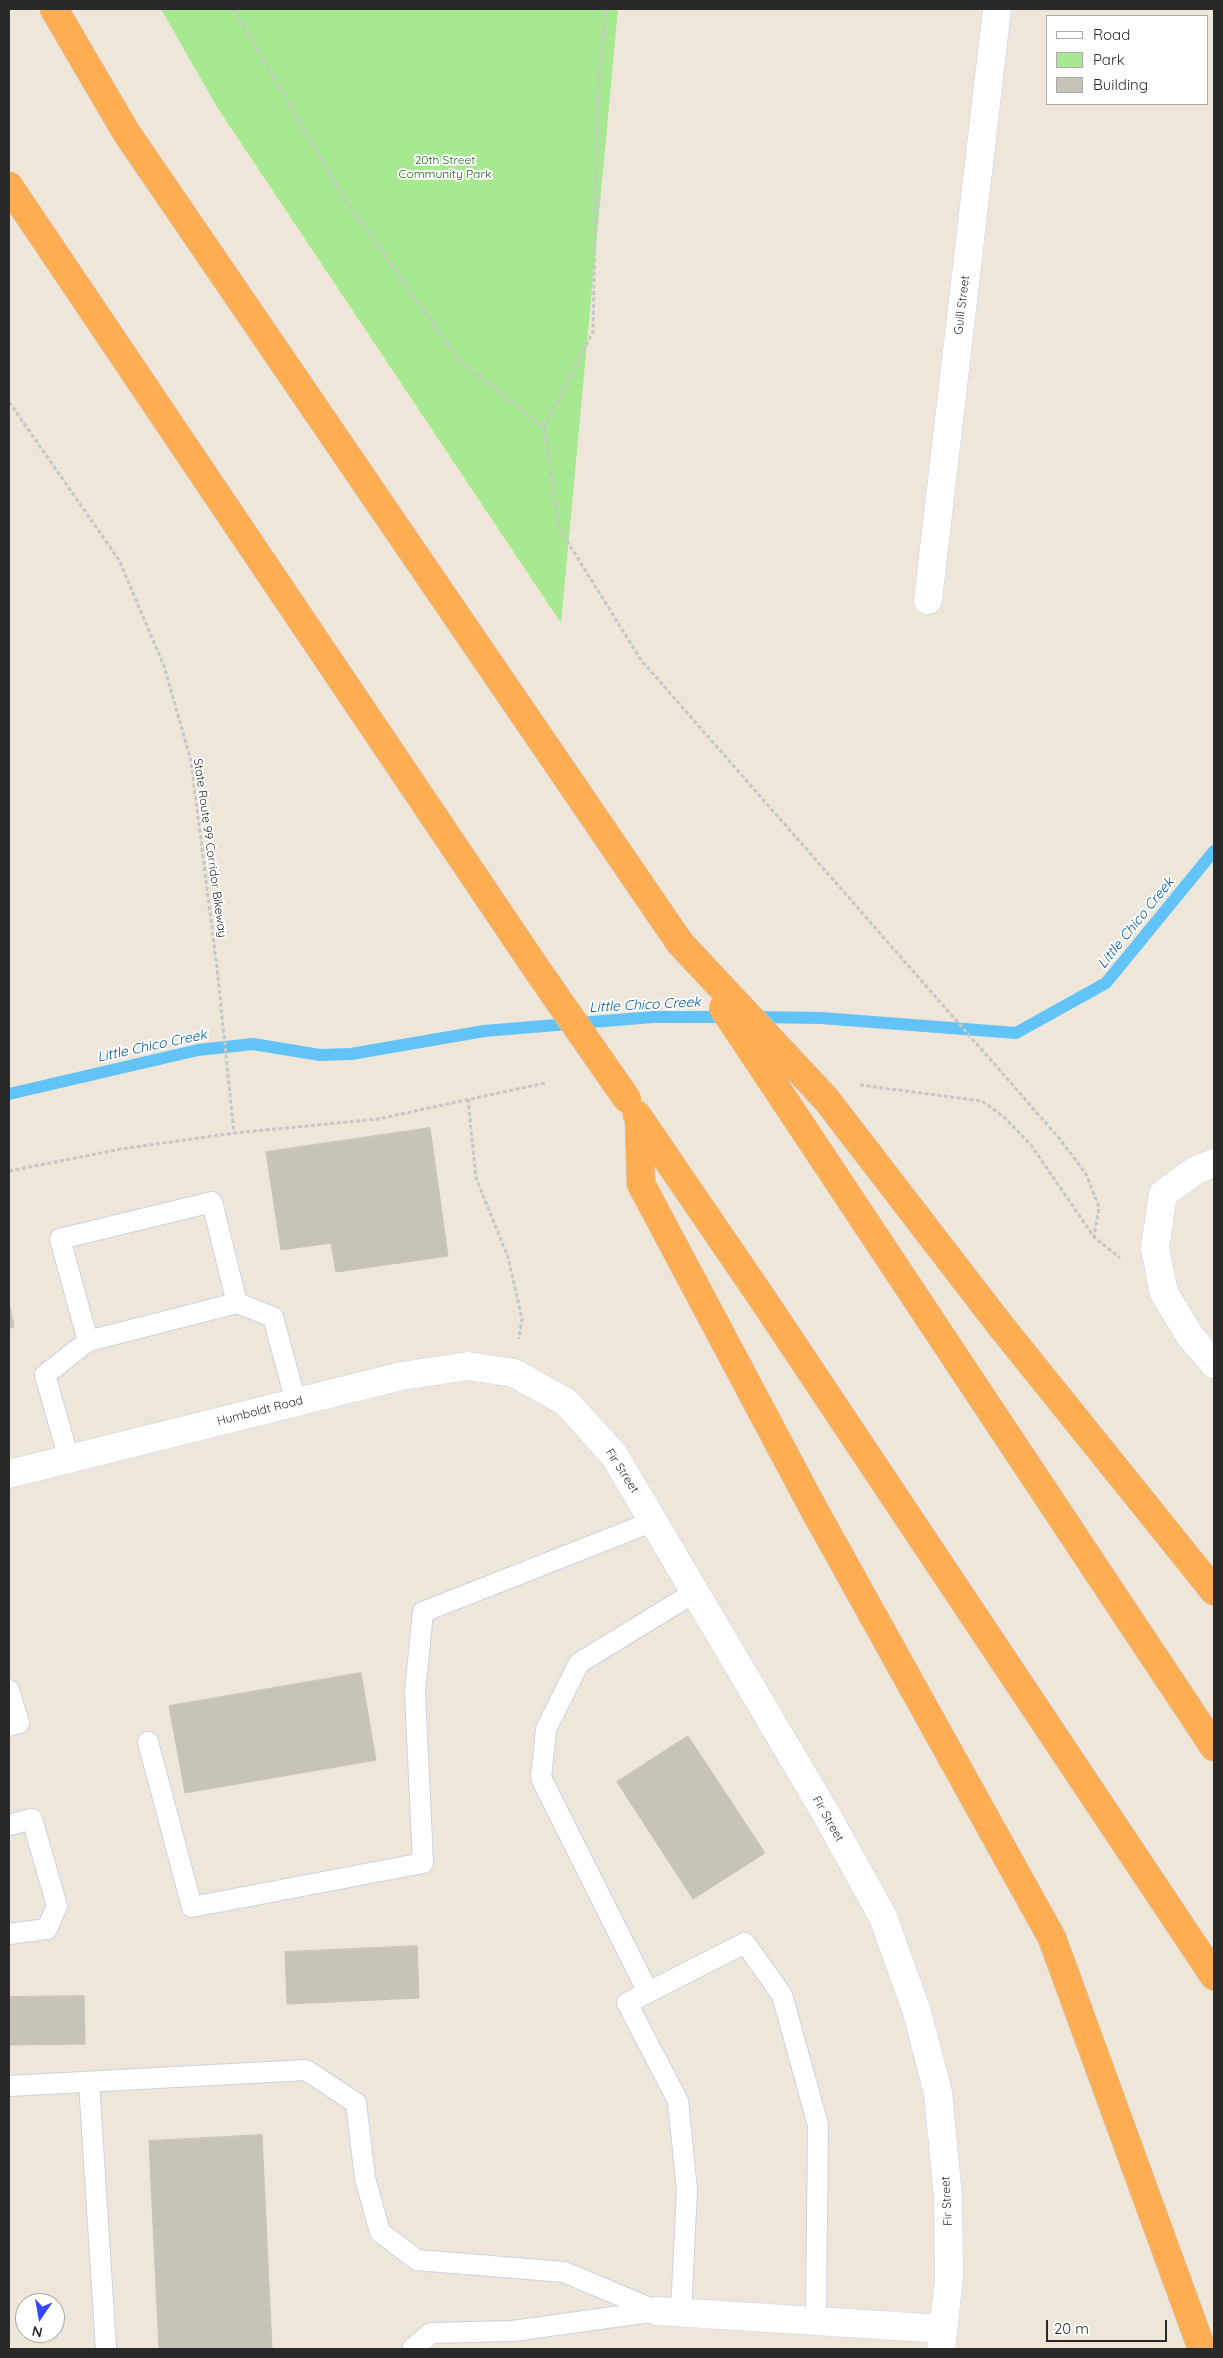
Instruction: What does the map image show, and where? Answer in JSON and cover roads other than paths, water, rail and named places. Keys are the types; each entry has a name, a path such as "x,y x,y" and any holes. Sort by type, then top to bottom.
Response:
{"highway":[{"path":"54,9 126,132 680,943 1214,1747"},
{"path":"9,186 538,971 761,1296 1214,1976"},
{"path":"680,943 826,1099 1000,1325 1214,1591"},
{"path":"633,1109 641,1184 811,1504 1052,1938 1202,2349"}],"street":[{"name":"Guill Street","path":"928,600 996,9"},
{"path":"1214,1163 1196,1170 1162,1194 1155,1248 1164,1294 1190,1336 1214,1364"},
{"name":"Humboldt Road","path":"9,1474 402,1376 468,1366 514,1372"},
{"name":"Fir Street","path":"514,1372 566,1402 614,1455 826,1814 883,1917 917,2012 938,2093 948,2196 949,2278 942,2339"},
{"path":"669,2311 816,2320 942,2339"}],"lane":[{"path":"88,1341 60,1239 212,1202 237,1303"},
{"path":"69,1459 45,1375 88,1341 237,1303 273,1317 296,1402"},
{"path":"148,1742 192,1907 423,1863 415,1692 423,1612 654,1521"},
{"path":"648,1992 541,1778 546,1729 579,1663 695,1592"},
{"path":"9,1690 19,1723 9,1726"},
{"path":"9,1826 32,1820 57,1906 47,1928 9,1934"},
{"path":"669,2311 687,2190 678,2100 627,2003 745,1943 782,1995 818,2125 816,2320"},
{"path":"9,2086 306,2070 356,2103 365,2178 380,2232 417,2260 564,2272 669,2311"},
{"path":"89,2082 106,2349"},
{"path":"412,2349 431,2333 513,2332 669,2311"}],"waterway":[{"name":"Little Chico Creek","path":"753,1017 821,1018 1016,1033 1106,983 1214,851"},
{"name":"Little Chico Creek","path":"9,1094 198,1050 253,1044 320,1055 351,1054 484,1031 653,1017 730,1017"}],"park label":[{"name":"20th Street Community Park","path":"445,167"}]}
